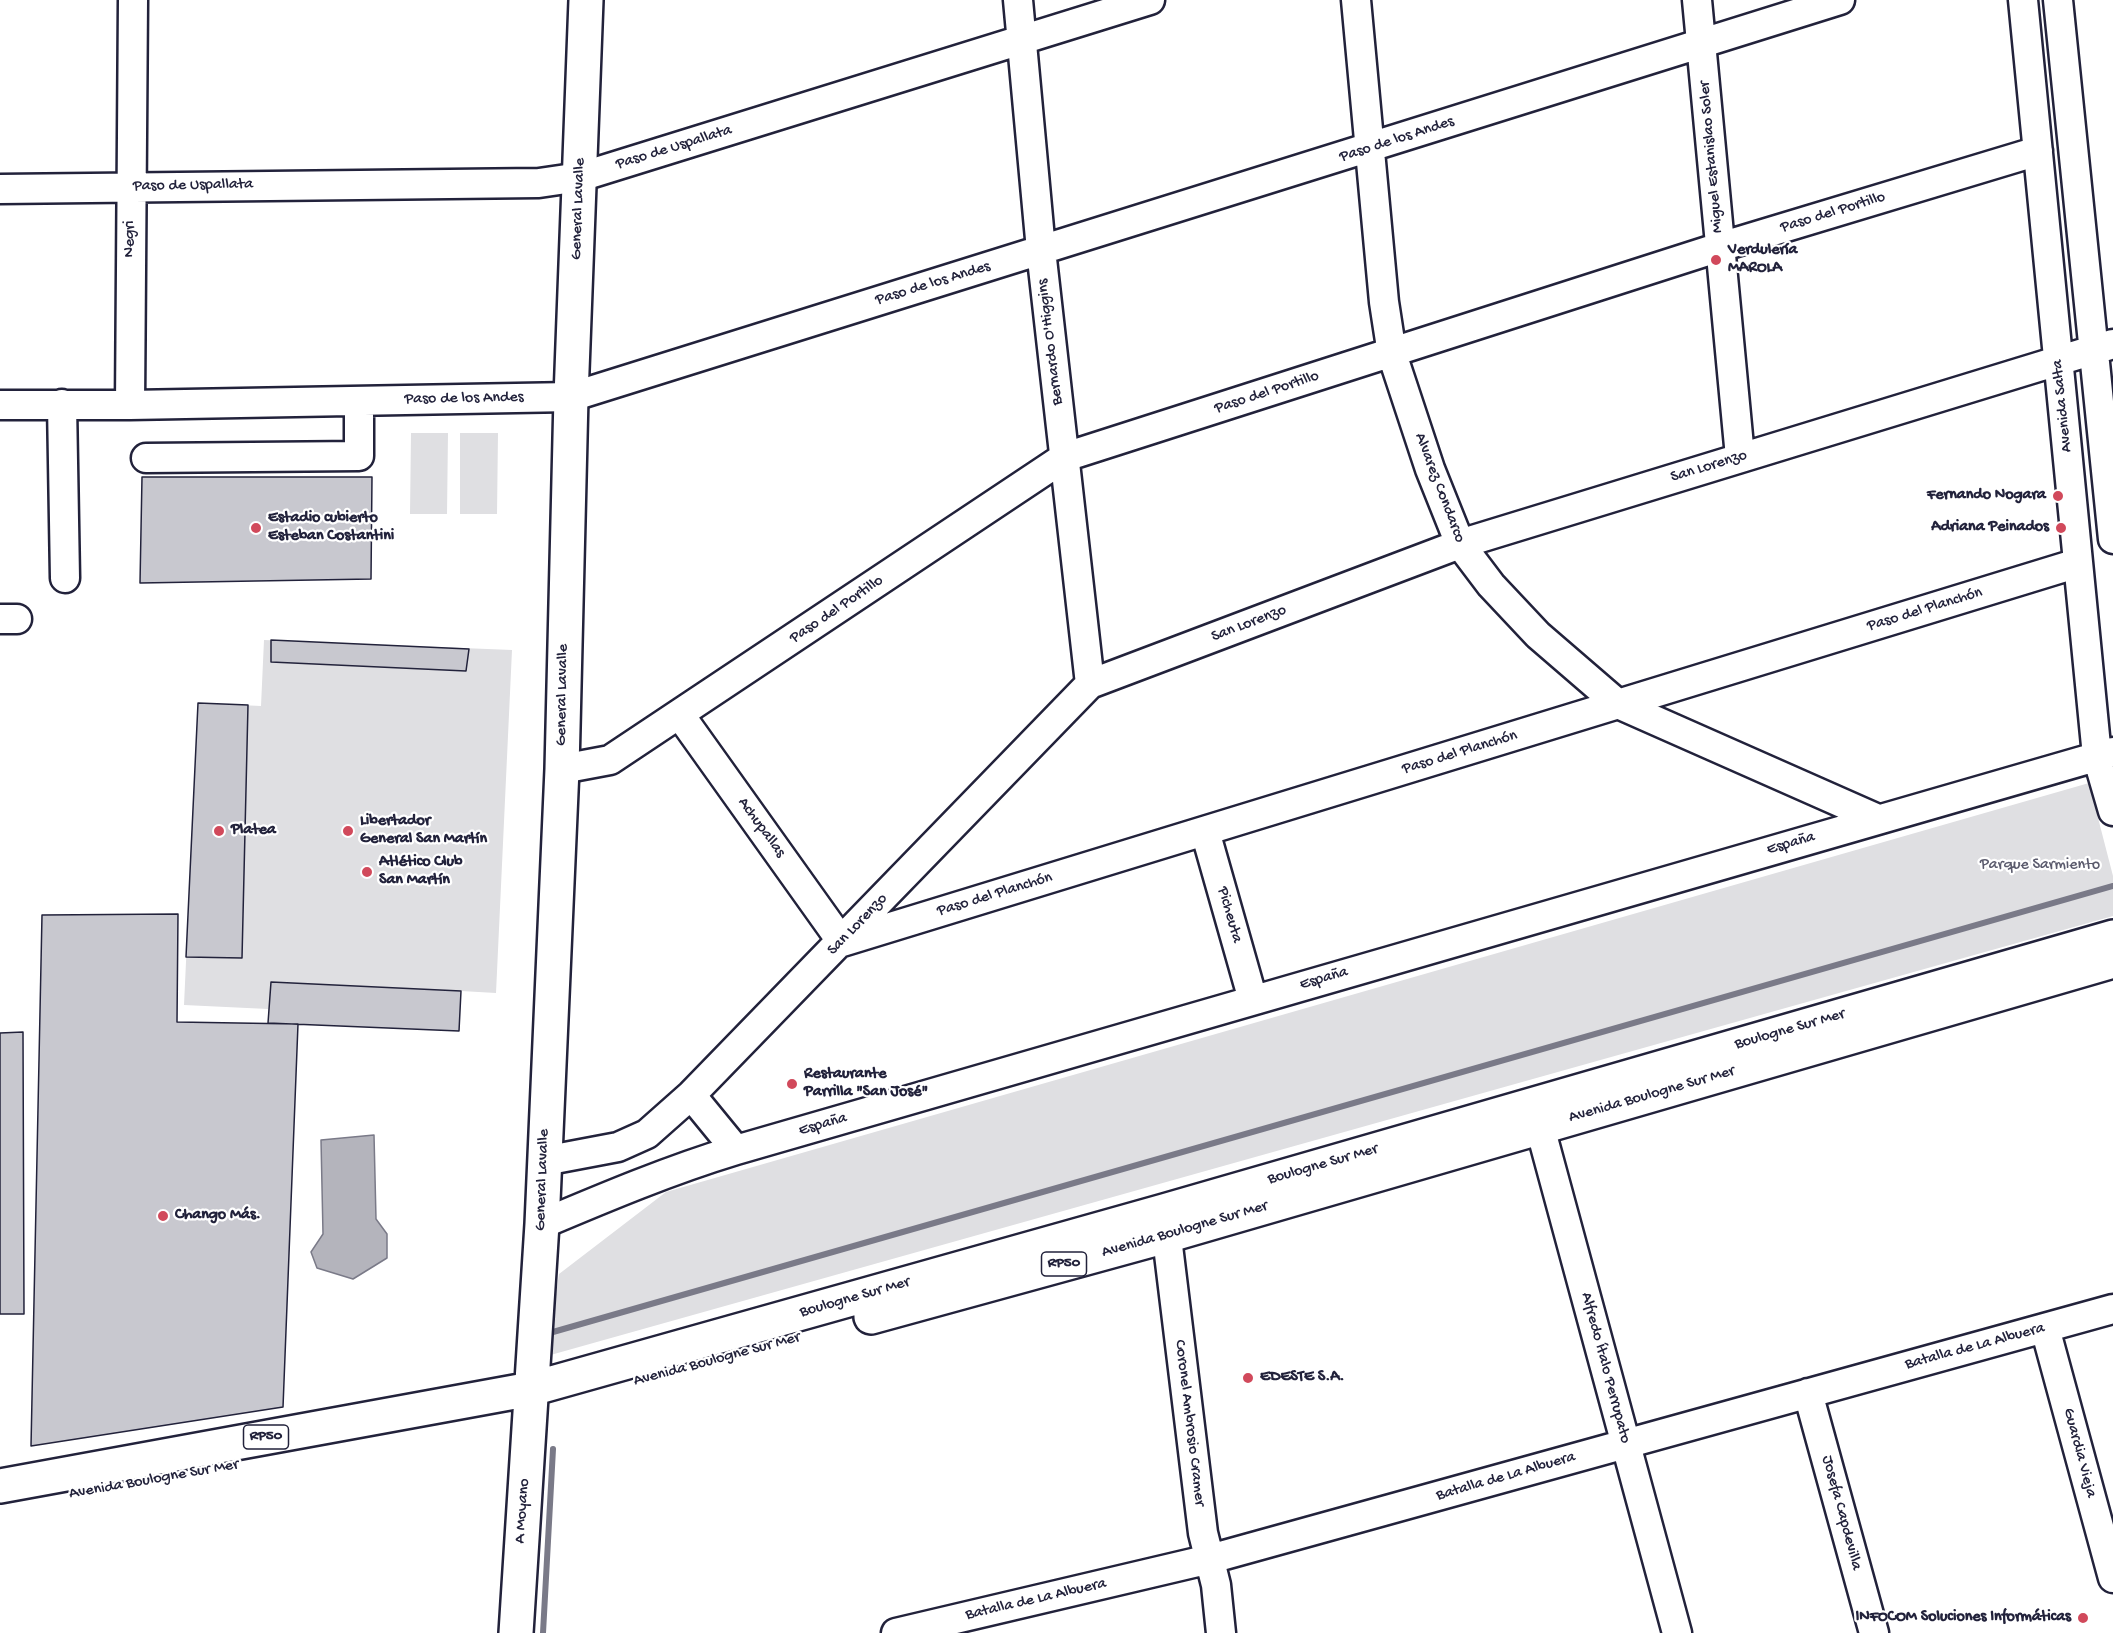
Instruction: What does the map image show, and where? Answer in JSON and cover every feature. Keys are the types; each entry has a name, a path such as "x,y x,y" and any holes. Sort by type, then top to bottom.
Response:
{"main road":[{"name":"General Lavalle","path":"530,1400 542,1224 561,769 571,397 586,0"},
{"name":"Boulogne Sur Mer","path":"1537,1116 2113,937"},
{"name":"Avenida Boulogne Sur Mer","path":"1165,1223 1537,1116 2113,961"},
{"name":"Boulogne Sur Mer","path":"530,1400 1165,1223"},
{"name":"Avenida Boulogne Sur Mer","path":"0,1486 530,1400"},
{"name":"Avenida Boulogne Sur Mer","path":"0,1508 530,1400"},
{"name":"A Moyano","path":"516,1633 530,1400"}],"street":[{"name":"Negri","path":"130,405 133,0"},
{"name":"Bernardo O'Higgins","path":"1018,0 1041,250 1090,684"},
{"name":"Paso de Uspallata","path":"0,189 539,183 580,177 1150,0"},
{"name":"Alvarez Condarco","path":"1356,0 1384,302 1392,354 1430,469 1460,544 1491,585 1538,635 1618,704 1878,819"},
{"name":"Miguel Estanislao Soler","path":"1697,0 1740,458"},
{"name":"Paso de los Andes","path":"0,405 359,402 571,397 1840,0"},
{"name":"Avenida Salta","path":"2023,0 2078,563 2113,811"},
{"path":"2058,0 2103,347 2113,539"},
{"name":"Paso del Portillo","path":"561,769 609,760 680,715 1065,457 1720,248 2038,151"},
{"name":"San Lorenzo","path":"544,1161 618,1148 647,1134 691,1095 842,942 1090,684 1460,544 2103,347"},
{"path":"146,458 359,456 359,402"},
{"path":"62,404 65,578"},
{"name":"Paso del Planchón","path":"842,942 2078,563"},
{"name":"Achupallas","path":"680,715 842,942"},
{"name":"España","path":"542,1224 667,1172 736,1150 2105,754"},
{"name":"Picheuta","path":"1205,831 1253,1000"},
{"path":"691,1095 736,1150"},
{"name":"Alfredo Ítalo Perrupato","path":"1537,1116 1677,1633"},
{"name":"Coronel Ambrosio Cramer","path":"1165,1223 1203,1533 1216,1585 1221,1633"},
{"name":"Batalla de La Albuera","path":"896,1633 1210,1560 2113,1309"},
{"name":"Guardia Vieja","path":"2045,1328 2113,1578"},
{"name":"Josefa Capdevilla","path":"1808,1393 1874,1633"}],"green space":[{"path":"411,433 448,433 447,514 410,514"},
{"path":"460,433 498,433 497,514 460,514"},
{"name":"Libertador General San Martín","path":"264,640 512,650 496,993 461,991 459,1031 268,1023 268,1009 184,1005 198,703 261,706"},
{"name":"Parque Sarmiento","path":"2089,783 2113,876 2113,916 547,1356 559,1274 666,1192"}],"shaded area":[{"path":"374,1135 376,1219 387,1234 387,1258 353,1279 317,1268 311,1252 323,1234 321,1140"}],"building":[{"name":"Estadio cubierto Esteban Costantini","path":"142,477 372,477 371,579 140,583"},
{"path":"271,640 469,649 466,671 271,662"},
{"name":"Platea","path":"198,703 248,705 242,958 186,957"},
{"name":"Chango Más.","path":"178,914 177,1022 298,1024 283,1407 31,1446 42,915"},
{"path":"271,982 461,991 459,1031 268,1023"},
{"path":"23,1032 24,1314 0,1314 0,1033"}],"waterway":[{"path":"546,1334 2113,886"},
{"path":"543,1633 553,1449"}],"place":[{"name":"Verdulería MAROLA","path":"1716,260"},
{"name":"Fernando Nogara","path":"2058,496"},
{"name":"Estadio cubierto Esteban Costantini","path":"256,528"},
{"name":"Adriana Peinados","path":"2061,528"},
{"name":"Platea","path":"219,831"},
{"name":"Libertador General San Martín","path":"348,831"},
{"name":"Atlético Club San Martín","path":"367,872"},
{"name":"Restaurante Parrilla \"San José\"","path":"792,1084"},
{"name":"Chango Más.","path":"163,1216"},
{"name":"EDESTE S.A.","path":"1248,1378"},
{"name":"INFOCOM Soluciones Informáticas","path":"2083,1618"}]}
